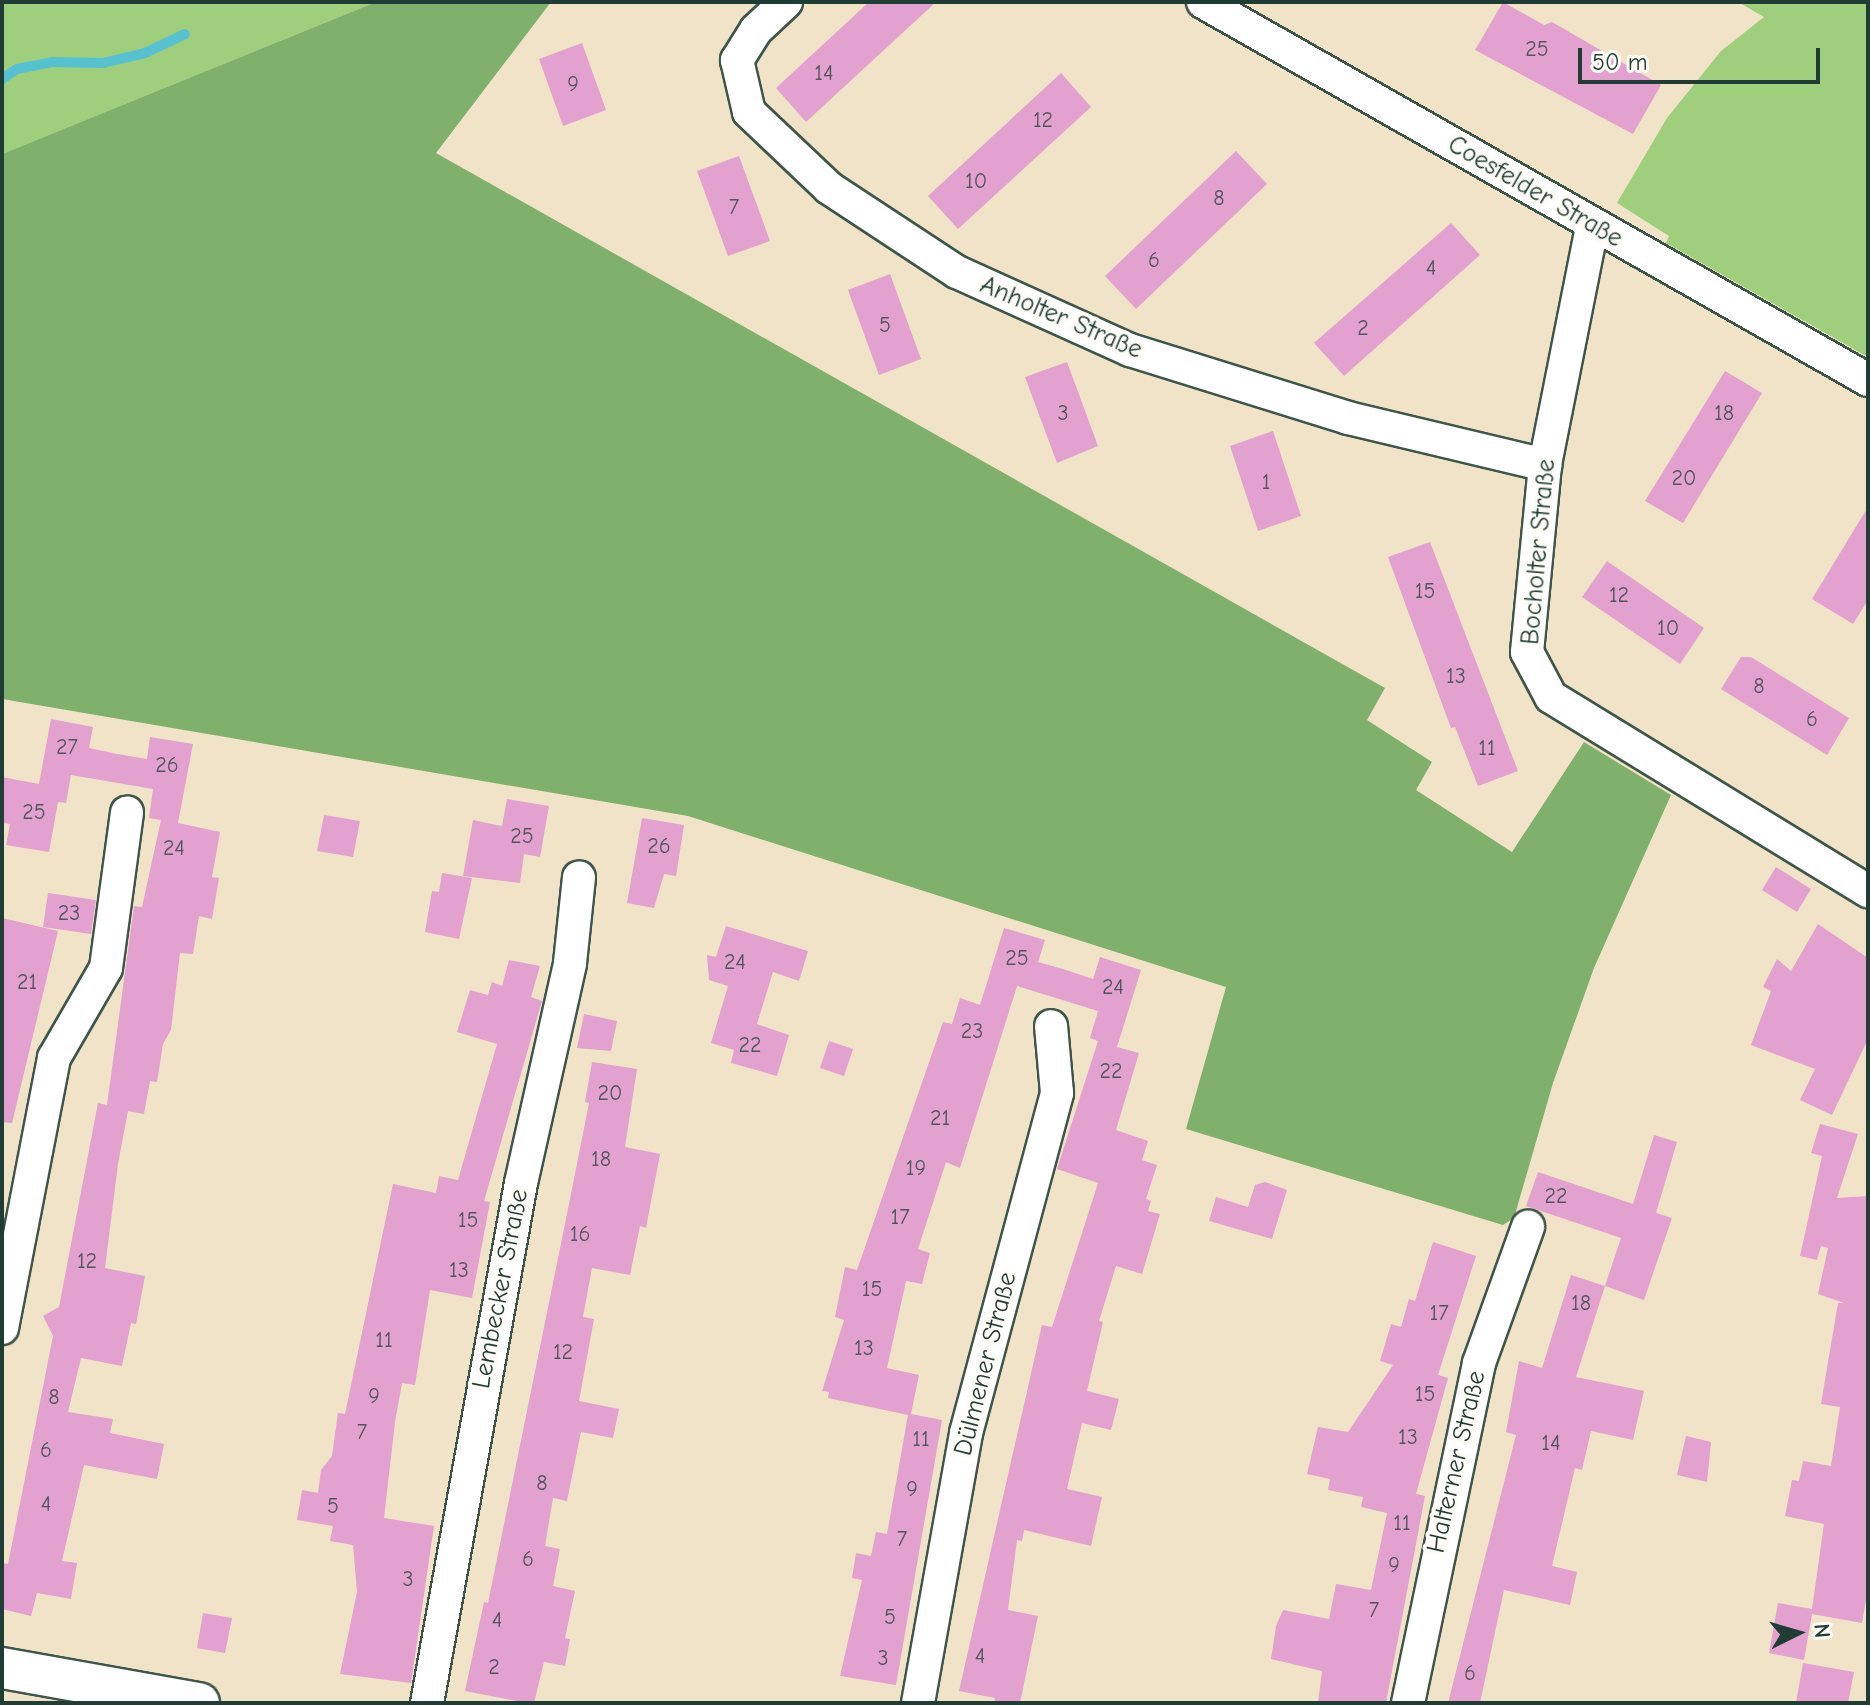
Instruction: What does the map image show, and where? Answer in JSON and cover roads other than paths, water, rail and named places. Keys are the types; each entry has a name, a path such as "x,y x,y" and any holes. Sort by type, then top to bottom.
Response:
{"street":[{"name":"Anholter Straße","path":"786,2 756,30 737,60 749,112 829,188 957,272 1130,350 1348,418 1545,465"},
{"name":"Coesfelder Straße","path":"1203,2 1592,227 1753,311 1868,380"},
{"name":"Bocholter Straße","path":"1592,227 1545,465 1527,652 1551,697 1868,891"},
{"path":"2,1328 54,1058 106,968 127,812"},
{"name":"Lembecker Straße","path":"427,1703 521,1183 570,963 579,877"},
{"name":"Dülmener Straße","path":"918,1703 966,1433 1057,1093 1051,1026"},
{"name":"Halterner Straße","path":"1408,1703 1425,1601 1479,1363 1528,1227"},
{"path":"2,1668 199,1703"}],"waterway":[{"path":"2,79 17,69 52,62 103,63 145,53 185,34"}]}
